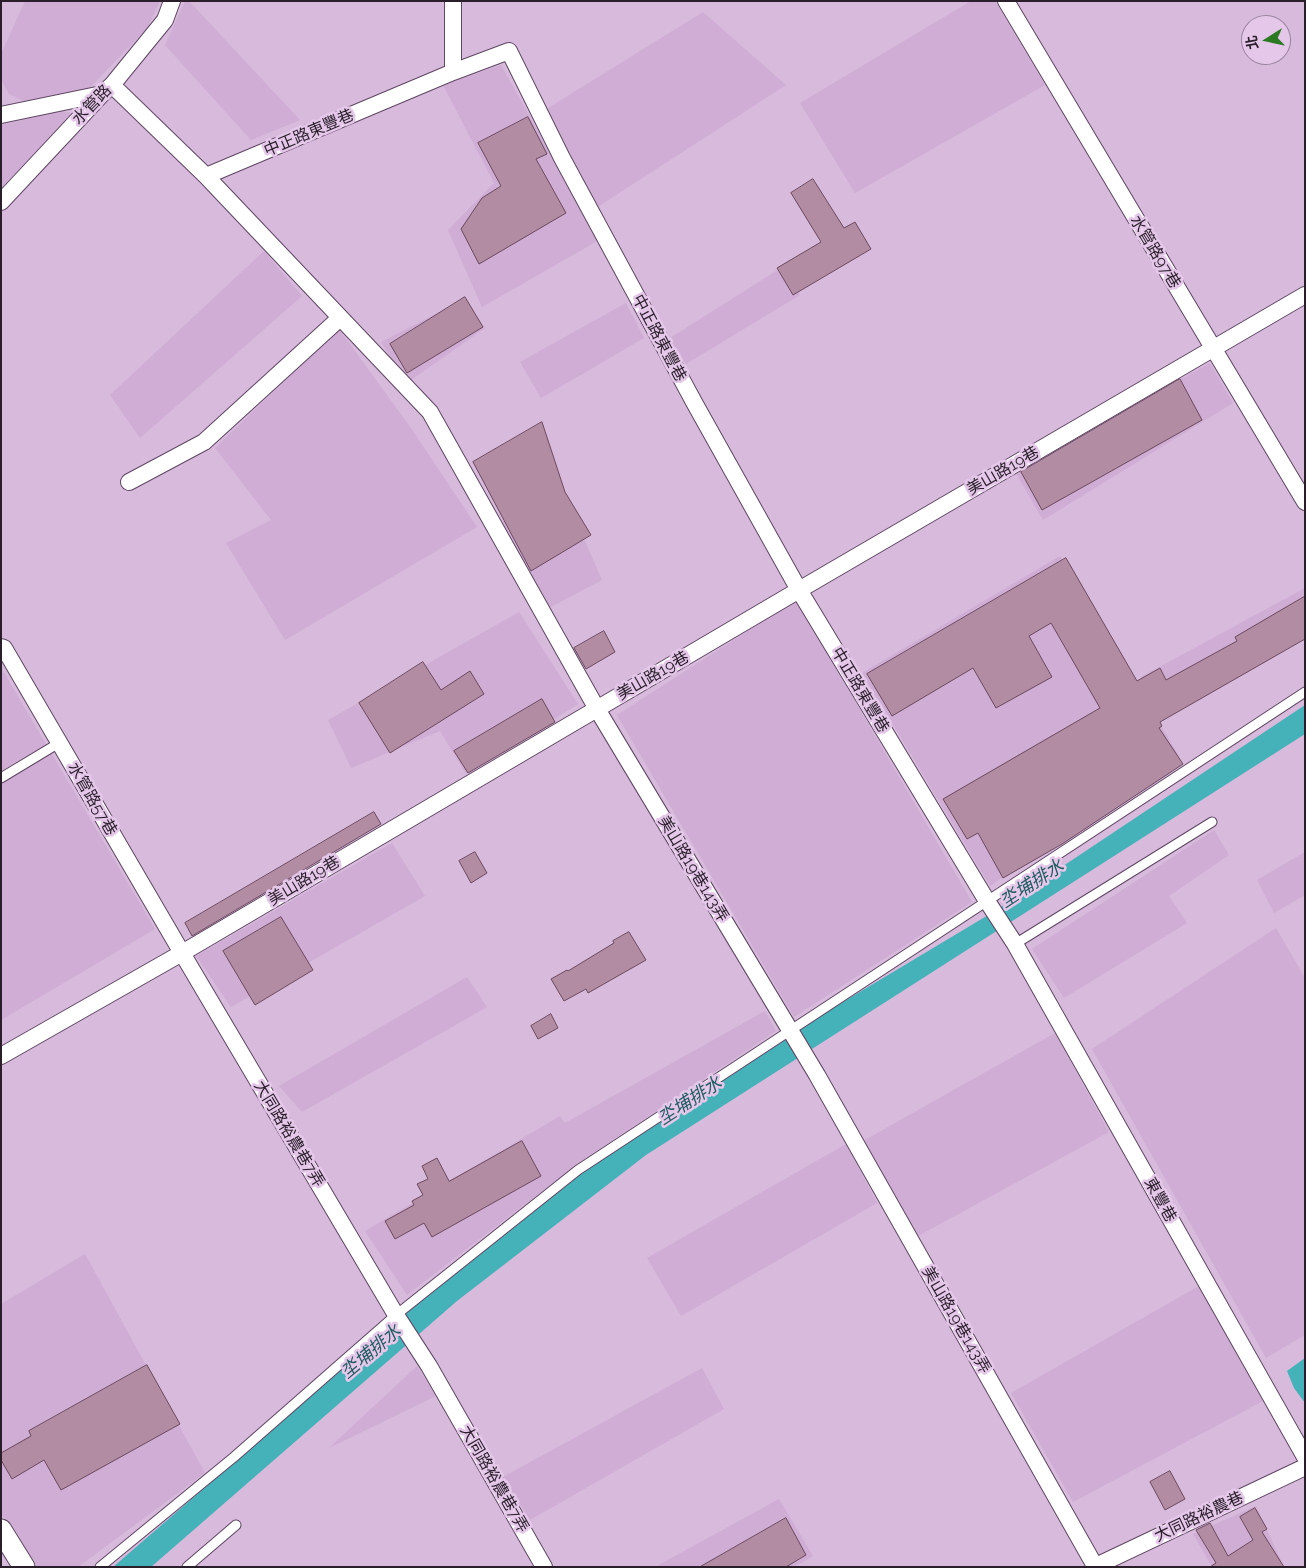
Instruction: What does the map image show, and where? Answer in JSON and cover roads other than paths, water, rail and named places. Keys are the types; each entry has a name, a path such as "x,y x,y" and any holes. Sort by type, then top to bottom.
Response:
{"street":[{"name":"水管路","path":"1,202 107,89 165,20 172,1"},
{"path":"453,1 453,72"},
{"name":"水管路97巷","path":"1006,1 1305,502"},
{"name":"中正路東豐巷","path":"206,176 453,72 509,51 562,158 700,413 799,590 987,901 1016,944"},
{"path":"1,103 9,113 107,89 206,176 430,412 597,709"},
{"name":"美山路19巷","path":"1,1056 182,953 1305,295"},
{"path":"129,482 204,442 340,318"},
{"name":"水管路57巷","path":"1,647 4,648 182,953"},
{"name":"美山路19巷143弄","path":"597,709 817,1074 1094,1566"},
{"name":"東豐巷","path":"1016,944 1305,1457"},
{"name":"大同路裕農巷7弄","path":"182,953 396,1315 429,1366 544,1567"},
{"name":"大同路裕農巷","path":"1094,1566 1305,1467"},
{"path":"1,1530 24,1567"}],"lane":[{"path":"100,1567 234,1457 396,1315 578,1170 1305,692"},
{"path":"1,778 59,743"},
{"path":"1016,944 1212,822"},
{"path":"187,1567 236,1525"}],"water":[{"name":"坔埔排水","path":"1305,705 1305,734 646,1155 457,1301 151,1567 113,1567 536,1201 751,1057 1000,908"},
{"path":"1305,1358 1305,1403 1294,1388 1287,1371"}]}
